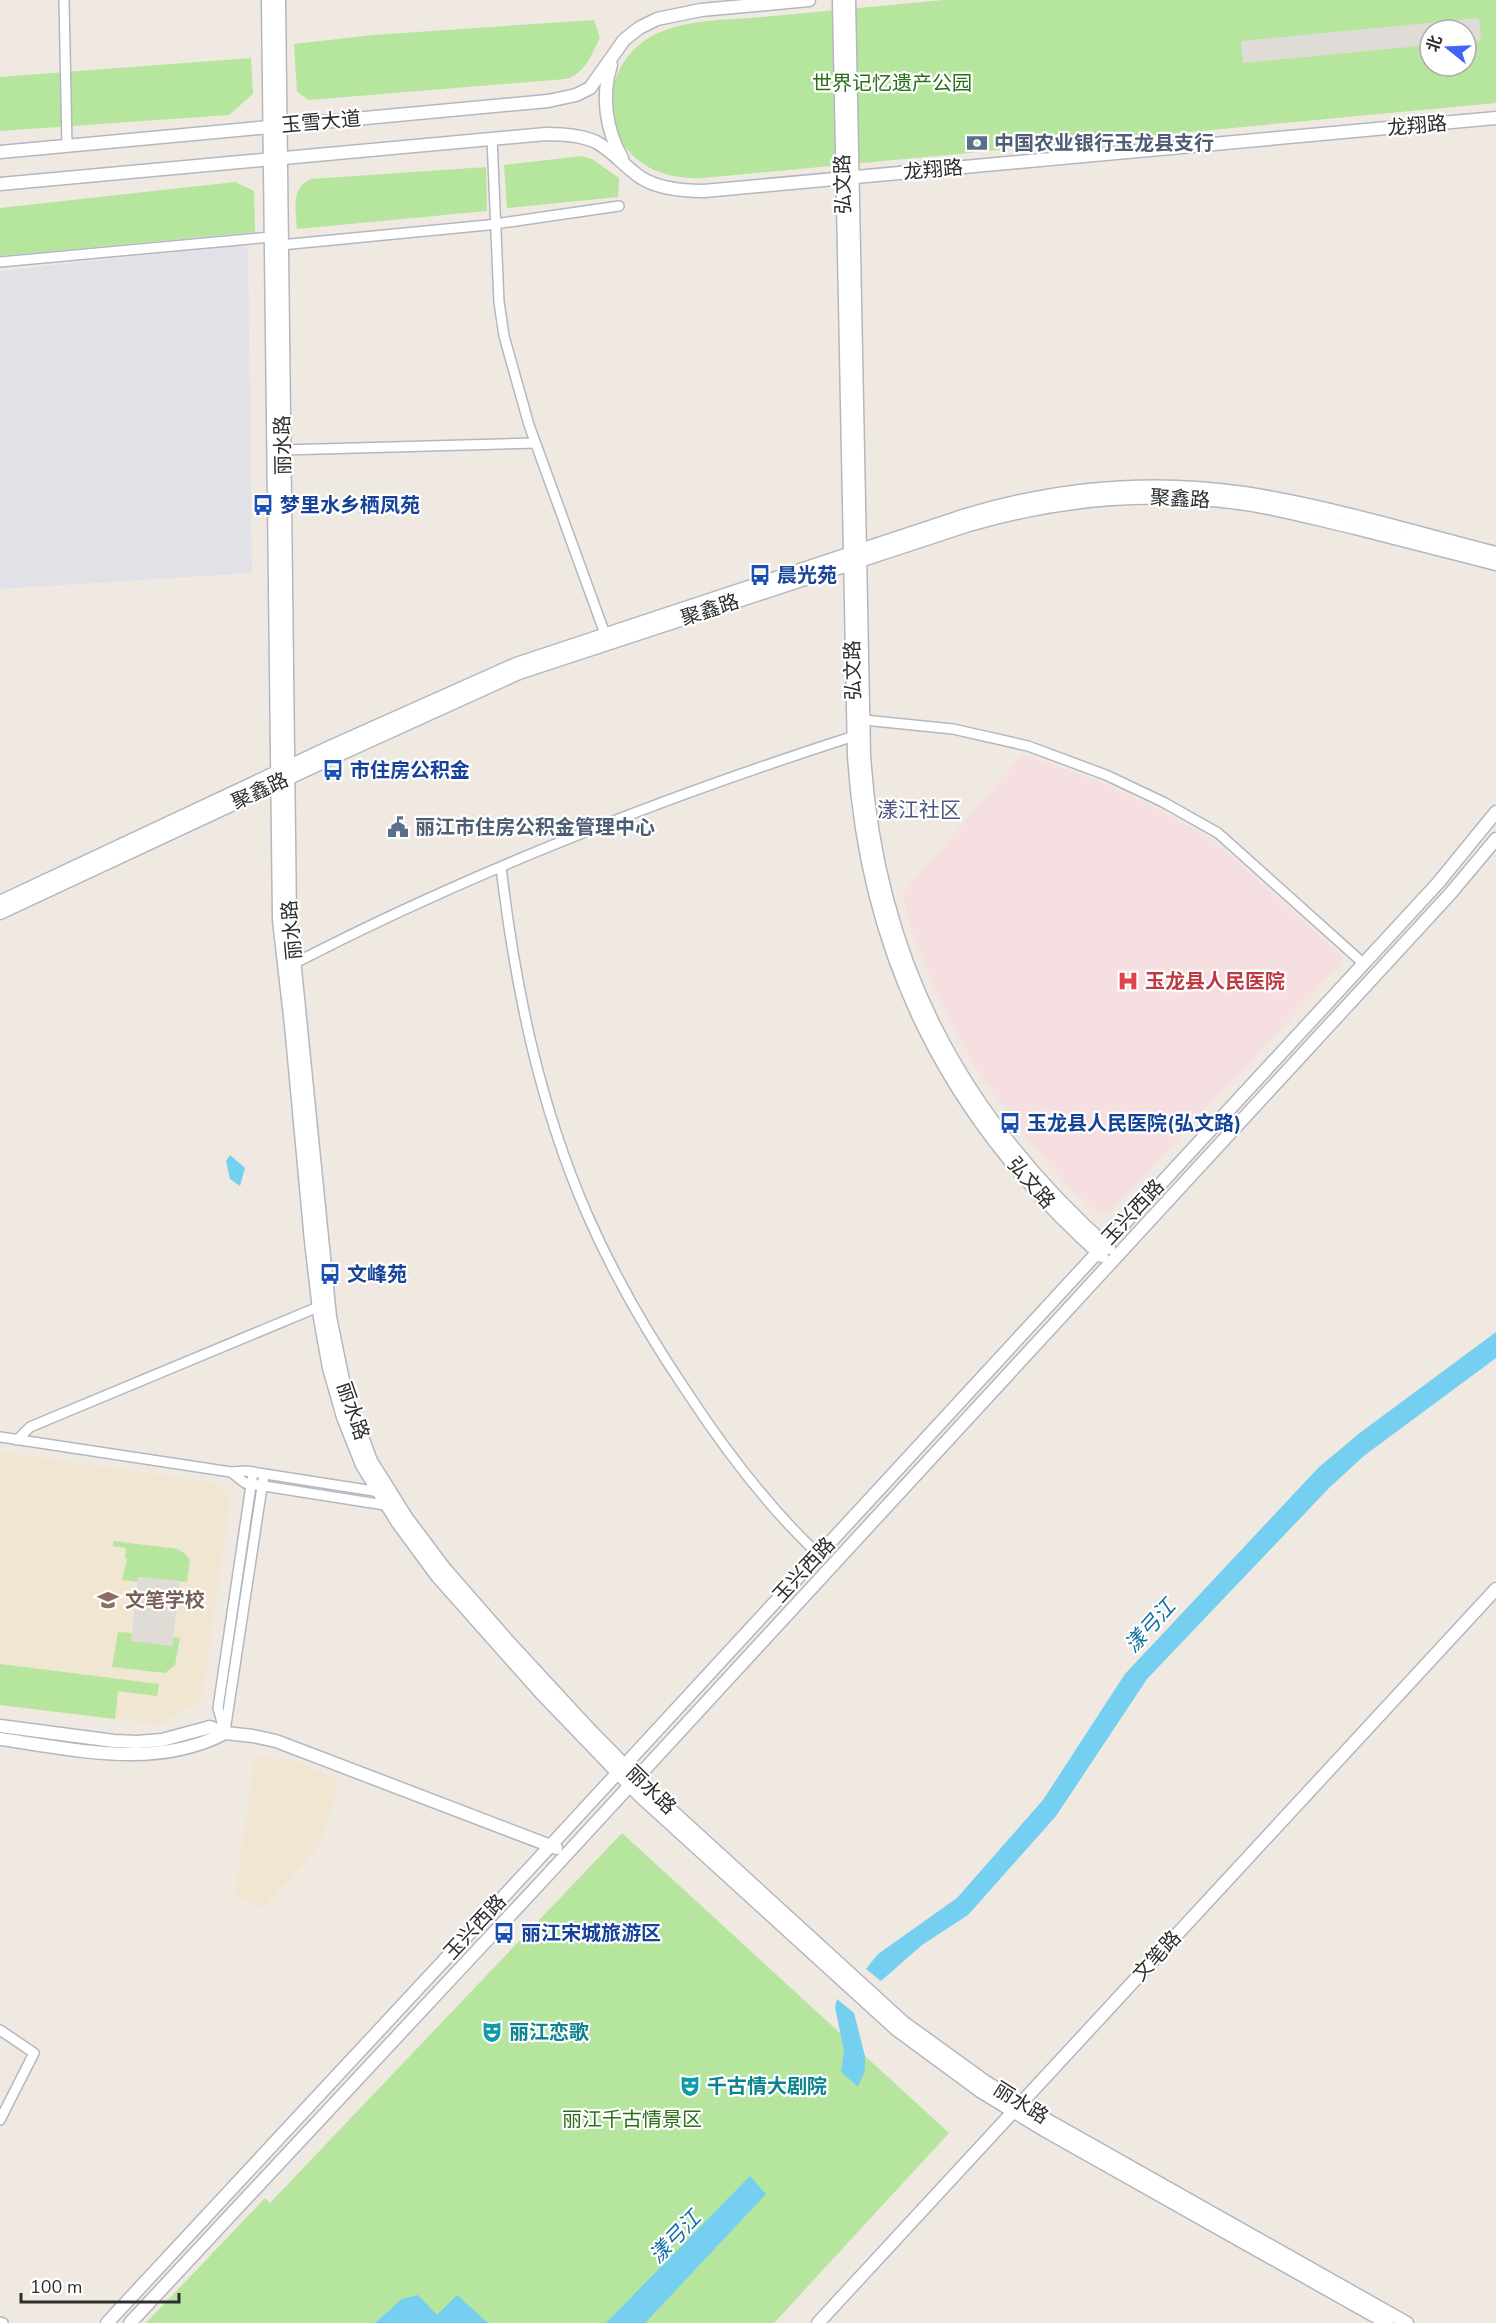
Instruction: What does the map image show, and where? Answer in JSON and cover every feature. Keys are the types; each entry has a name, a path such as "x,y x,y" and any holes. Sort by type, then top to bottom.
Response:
{"main road":[{"name":"丽水路","path":"268,0 275,127"},
{"name":"丽水路","path":"279,0 275,158 282,776 290,919 321,1240 334,1341 345,1389 361,1437 389,1500 417,1550 541,1693 897,2030 952,2071 1387,2323"},
{"path":"627,165 613,138 606,108 608,76 618,47 639,28 666,16 701,10 809,0"},
{"name":"弘文路","path":"839,0 848,178"},
{"name":"弘文路","path":"849,0 848,178 856,557 867,790 876,858 900,945 921,1001 951,1058 1003,1135 1100,1247"},
{"name":"玉雪大道","path":"0,152 548,101 576,95 590,88 618,47"},
{"name":"龙翔路","path":"627,165 640,177 651,182 692,191 1496,118"},
{"name":"玉雪大道","path":"0,184 546,134 580,137 602,146 627,165"},
{"name":"丽水路","path":"276,241 283,450 279,920 318,1307 329,1368 343,1417 362,1465 378,1492 400,1507 426,1544 472,1601 621,1769"},
{"name":"聚鑫路","path":"0,902 519,673 856,557 974,513 1023,500 1099,489 1158,487 1216,490 1285,500 1496,553"},
{"name":"聚鑫路","path":"0,913 516,664 604,634 856,557 1017,512 1100,499 1158,497 1215,500 1291,512 1496,564"},
{"name":"弘文路","path":"856,557 854,736 858,808 873,890 890,948 925,1033 961,1093 1002,1150 1047,1203 1113,1259"},
{"name":"玉兴西路","path":"106,2323 550,1846 1438,883 1496,812"},
{"name":"玉兴西路","path":"130,2323 567,1853 1450,894 1496,839"},
{"name":"文笔路","path":"818,2323 1496,1589"},
{"path":"0,1726 126,1742 162,1740 210,1727 225,1733 276,1741 567,1853"},
{"path":"0,1739 113,1754 138,1755 174,1750 213,1740 225,1733"},
{"name":"丽水路","path":"1017,2108 1407,2323"}],"street":[{"path":"64,0 67,146"},
{"path":"492,138 499,302 504,336 536,443 604,634"},
{"path":"0,262 496,224 619,206"},
{"path":"283,450 536,443"},
{"path":"864,720 953,729 1028,746 1096,771 1163,802 1218,833 1363,963"},
{"path":"294,963 389,916 501,867 712,784 854,736"},
{"path":"501,867 511,938 530,1038 559,1140 588,1215 646,1328 696,1406 775,1509 818,1554"},
{"path":"17,1440 30,1427 318,1307"},
{"path":"0,1437 378,1492"},
{"path":"231,1472 245,1483 389,1500"},
{"path":"225,1733 218,1708 253,1472"},
{"path":"225,1733 264,1474"},
{"path":"0,2030 34,2053 0,2120"}],"shaded area":[{"path":"1478,18 1481,41 1478,41"},
{"path":"1418,24 1418,46 1243,63 1241,41"},
{"path":"240,245 248,250 252,573 0,589 0,271"},
{"name":"玉龙县人民医院","path":"1023,754 1103,783 1213,840 1341,955 1341,964 1111,1211 1096,1212 1067,1185 1023,1134 983,1079 949,1020 937,994 915,940 902,894"},
{"name":"文笔学校","path":"0,1452 217,1483 230,1501 202,1699 159,1725 0,1705"},
{"path":"138,1577 180,1582 172,1646 131,1641"},
{"path":"255,1757 292,1760 339,1780 326,1828 314,1853 261,1909 235,1894"}],"green space":[{"name":"世界记忆遗产公园","path":"944,0 1496,0 1496,103 703,178 662,173 650,168 631,154 619,136 612,116 612,96 617,76 627,57 643,42 675,27"},
{"path":"594,20 600,38 591,57 583,68 566,79 309,100 297,92 294,44 373,35"},
{"path":"251,58 253,94 229,115 0,131 0,77"},
{"path":"582,156 592,159 619,178 618,197 507,208 504,165"},
{"path":"486,167 487,211 297,229 295,207 297,194 304,183 311,179"},
{"path":"235,182 254,191 255,232 0,256 0,208"},
{"path":"113,1541 178,1549 190,1560 187,1582 138,1577 137,1582 122,1580 127,1559 125,1558 126,1548 113,1546"},
{"path":"118,1632 132,1633 131,1640 172,1645 173,1637 180,1638 175,1665 165,1673 112,1667"},
{"path":"0,1664 159,1684 157,1696 118,1691 115,1719 0,1705"},
{"name":"丽江千古情景区","path":"622,1833 949,2133 774,2323 146,2323 265,2198 270,2203"}],"water":[{"path":"230,1155 245,1168 240,1186 230,1179 226,1161"},
{"path":"1496,1332 1496,1358 1365,1455 1330,1487 1147,1679 1056,1816 968,1915 922,1945 881,1981 866,1969 878,1954 957,1898 1043,1800 1125,1674 1319,1467 1361,1432"},
{"path":"837,1999 854,2013 865,2056 865,2070 858,2087 841,2072 844,2051 835,2007"},
{"path":"750,2176 766,2194 645,2323 606,2323"},
{"path":"418,2295 437,2315 457,2295 488,2323 375,2323 402,2299"}],"place":[{"name":"中国农业银行玉龙县支行","path":"977,143"},
{"name":"梦里水乡栖凤苑","path":"263,505"},
{"name":"晨光苑","path":"760,575"},
{"name":"市住房公积金","path":"333,770"},
{"name":"丽江市住房公积金管理中心","path":"398,827"},
{"name":"玉龙县人民医院","path":"1128,981"},
{"name":"玉龙县人民医院(弘文路)","path":"1010,1123"},
{"name":"文峰苑","path":"330,1274"},
{"name":"文笔学校","path":"108,1600"},
{"name":"丽江宋城旅游区","path":"504,1933"},
{"name":"丽江恋歌","path":"492,2032"},
{"name":"千古情大剧院","path":"690,2086"}],"district":[{"name":"漾江社区","path":"919,810"}],"water label":[{"name":"漾弓江","path":"1150,1626"},
{"name":"漾弓江","path":"675,2237"}]}
